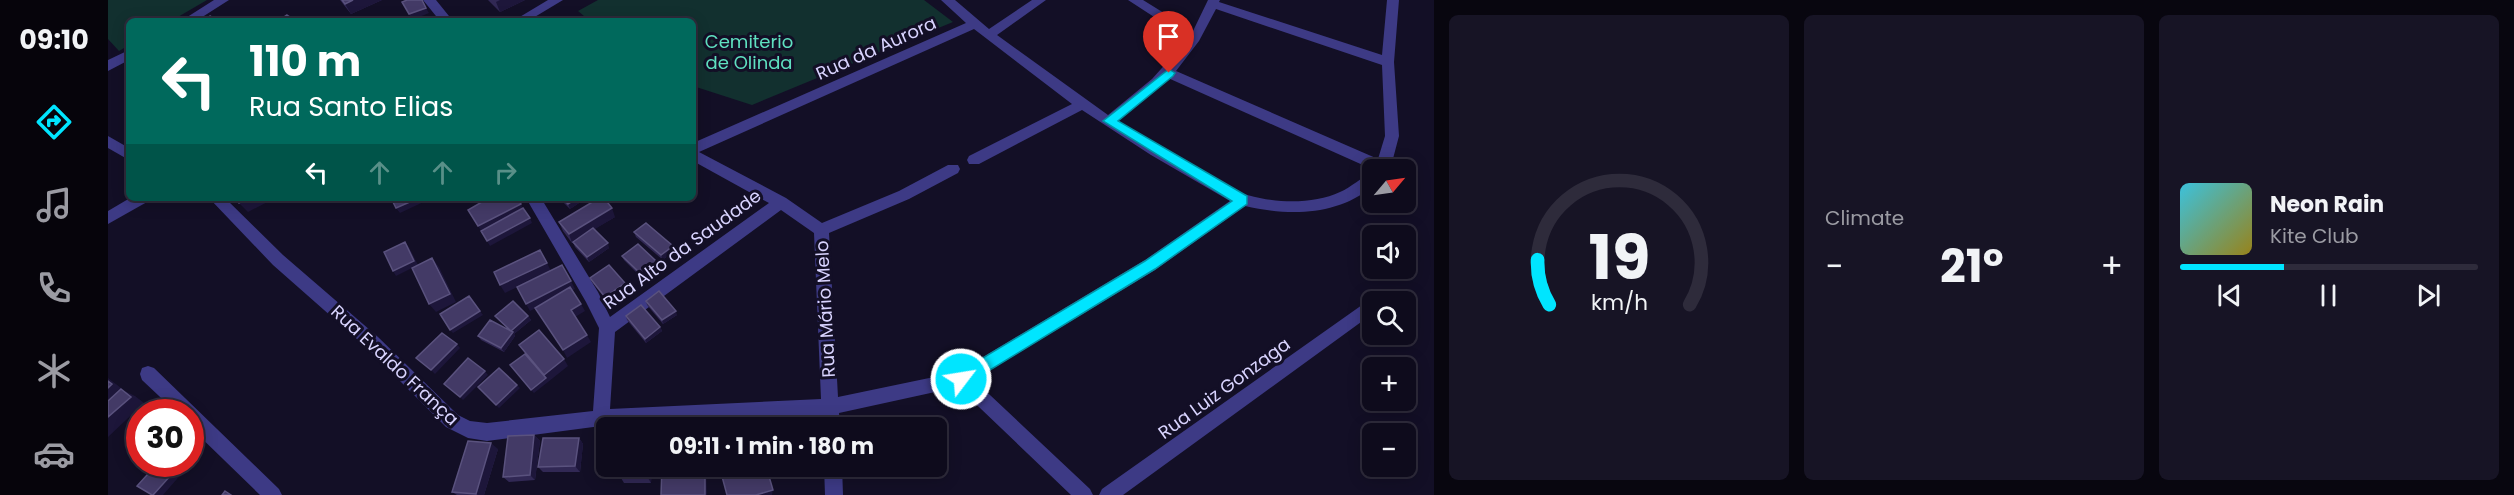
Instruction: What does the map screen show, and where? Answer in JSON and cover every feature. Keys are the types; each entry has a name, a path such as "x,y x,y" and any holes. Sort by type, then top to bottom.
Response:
{"street":[{"path":"192,18 223,0"},
{"path":"429,0 444,18"},
{"path":"526,18 557,0"},
{"path":"948,0 989,35 1083,104 1242,200 1308,208 1362,189"},
{"path":"989,35 1041,0"},
{"path":"1134,0 1195,38"},
{"path":"1386,159 1392,136 1388,62 1393,0"},
{"path":"1109,121 1169,73 1195,38 1213,2 1388,62"},
{"name":"Rua da Aurora","path":"696,148 975,24"},
{"path":"108,66 126,56"},
{"path":"1169,73 1362,160"},
{"path":"974,160 1083,104"},
{"path":"108,141 126,153"},
{"name":"Rua Mário Melo","path":"696,157 781,202 821,230 831,417"},
{"path":"821,230 904,195 952,169"},
{"name":"Rua Evaldo França","path":"622,417 831,407 961,379 1150,265 1242,200"},
{"path":"108,218 137,201"},
{"name":"Rua Evaldo França","path":"219,201 246,230 372,342 460,427 487,432 596,419"},
{"path":"535,201 592,297 607,328 601,417"},
{"name":"Rua Alto da Saudade","path":"607,328 781,202"},
{"name":"Rua Luiz Gonzaga","path":"1108,495 1362,312"},
{"path":"148,374 174,399"},
{"path":"961,379 1084,495"},
{"path":"204,428 273,495"},
{"path":"833,477 834,495"}],"green space":[{"path":"108,0 207,0 176,18 126,18 126,47 119,51 108,39"},
{"name":"Cemiterio de Olinda","path":"598,0 924,0 953,22 752,105 696,87 696,18 586,18 578,11"}],"building":[{"path":"422,0 426,8 409,14 402,2"},
{"path":"392,201 412,201 396,208"},
{"path":"519,201 521,204 478,226 468,210 482,202"},
{"path":"594,201 606,201 612,208 569,234 559,222"},
{"path":"523,208 530,218 487,241 481,231"},
{"path":"646,223 673,246 661,255 634,232"},
{"path":"593,228 608,243 587,257 573,242"},
{"path":"405,242 414,261 393,271 384,252"},
{"path":"638,244 656,261 640,273 622,256"},
{"path":"540,250 547,263 500,285 494,272"},
{"path":"432,258 450,294 429,304 412,268"},
{"path":"562,265 571,281 526,304 517,287"},
{"path":"609,265 625,283 605,297 590,278"},
{"path":"570,287 581,304 571,310 587,335 563,350 535,308"},
{"path":"659,291 676,311 662,320 646,301"},
{"path":"469,296 480,311 450,330 440,314"},
{"path":"513,301 528,316 511,331 495,316"},
{"path":"641,305 660,327 645,339 626,316"},
{"path":"490,320 513,332 501,348 478,336"},
{"path":"539,330 564,359 544,375 519,345"},
{"path":"442,333 457,344 431,370 416,358"},
{"path":"525,354 546,378 531,390 510,365"},
{"path":"468,358 485,371 460,397 444,384"},
{"path":"499,368 517,385 496,405 478,387"},
{"path":"121,389 131,397 108,417 108,401"},
{"path":"534,435 530,475 503,477 508,436"},
{"path":"543,438 579,438 575,466 538,467"},
{"path":"468,441 491,443 476,494 452,492"},
{"path":"145,477 169,477 153,495 137,486"},
{"path":"621,477 648,477 648,478"},
{"path":"662,477 705,477 705,495 661,495"},
{"path":"722,477 769,477 773,490 756,495 727,495"}],"route":[{"path":"961,379 1150,265 1242,200 1152,149 1109,121 1156,86 1169,73"}]}
